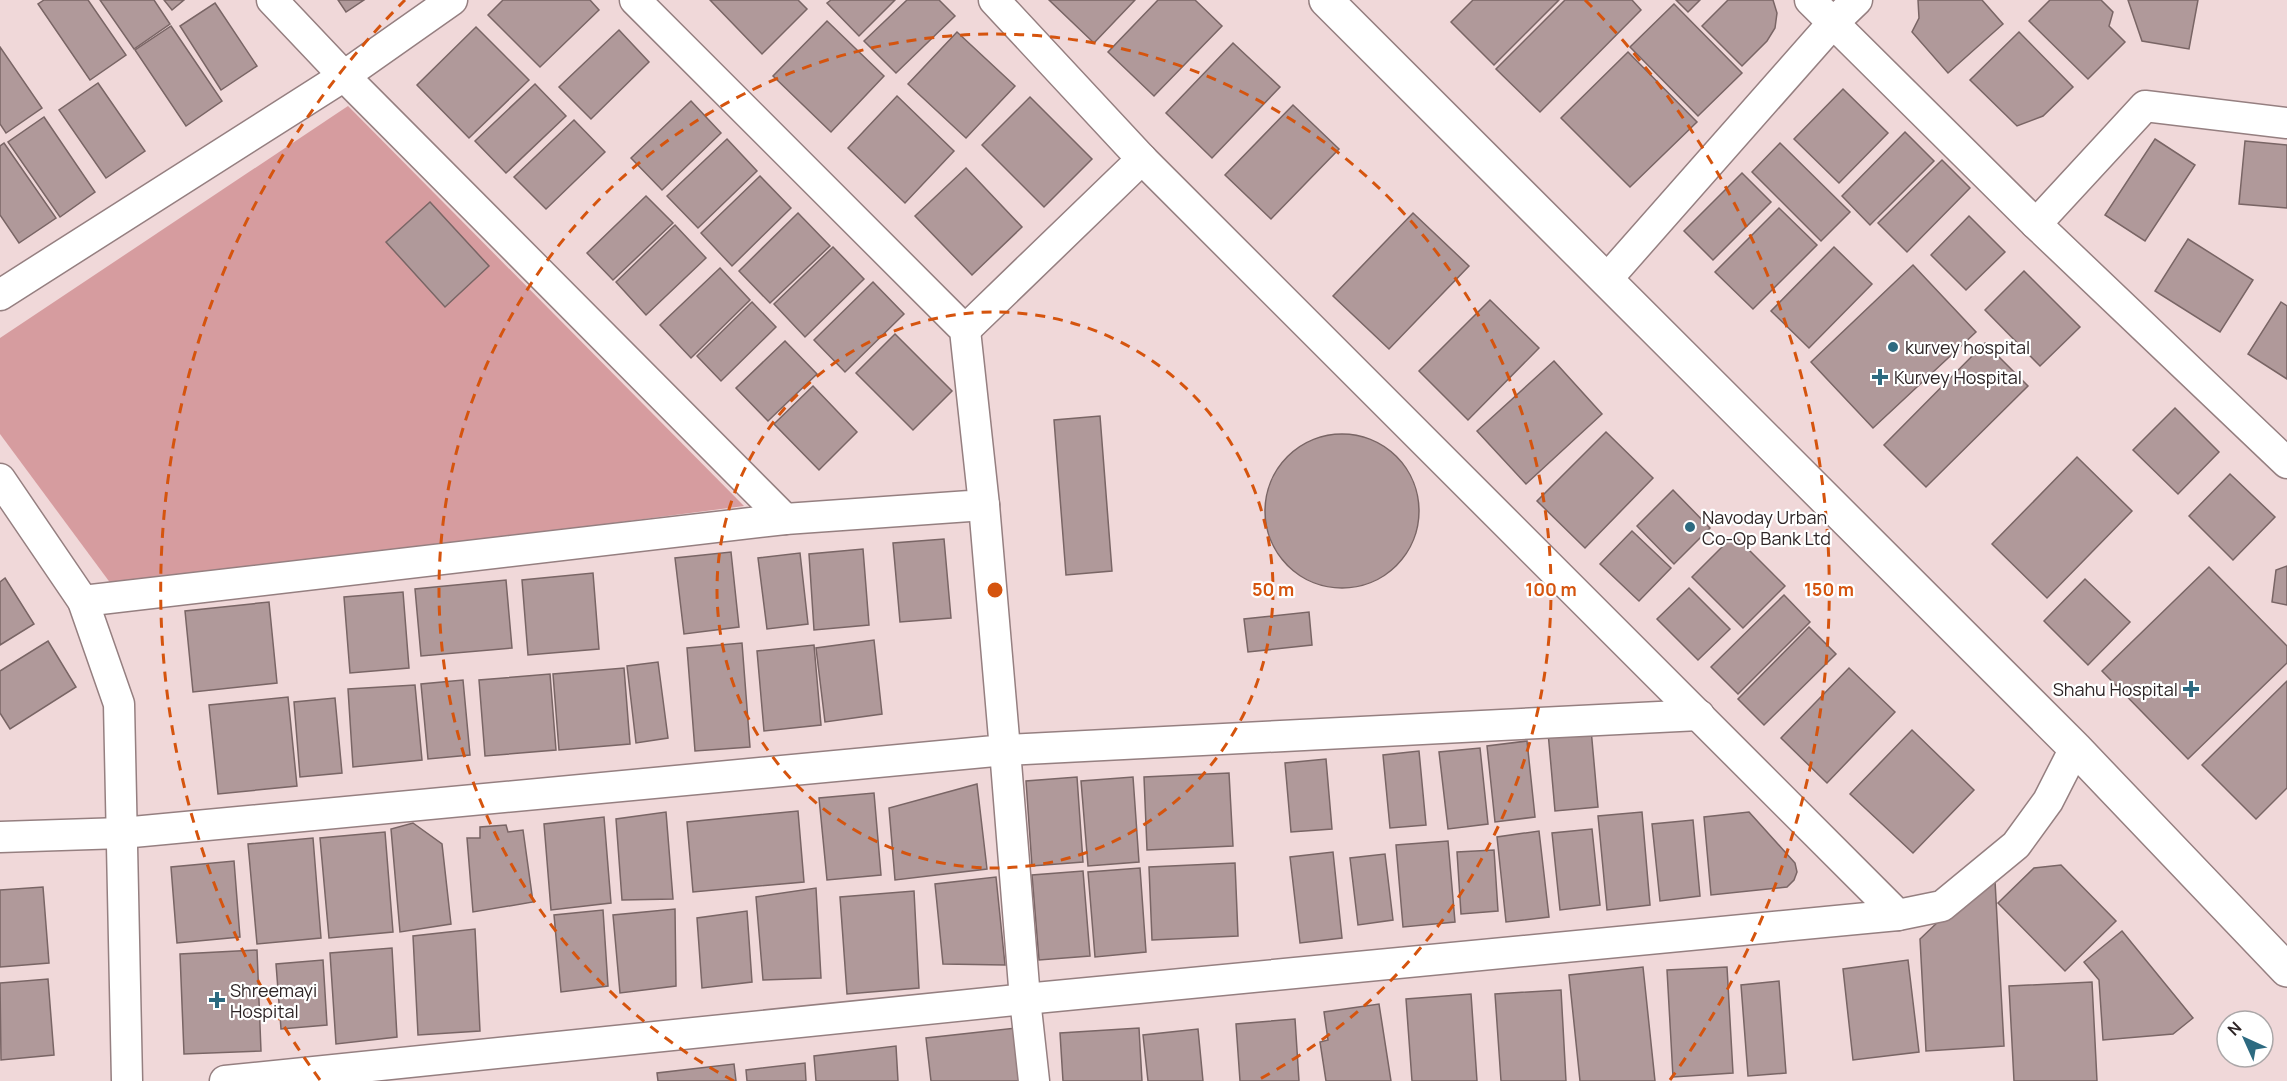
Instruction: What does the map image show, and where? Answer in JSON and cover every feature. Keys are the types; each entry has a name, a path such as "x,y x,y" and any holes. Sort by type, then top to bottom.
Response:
{"street":[{"path":"272,0 344,76 785,519"},
{"path":"0,295 344,76 452,0"},
{"path":"635,0 965,330 984,506 1025,999 1034,1081"},
{"path":"994,0 1142,159 1898,915"},
{"path":"1326,0 2075,748 2287,970"},
{"path":"1810,0 2036,224 2287,464"},
{"path":"1607,279 1832,24 1857,0"},
{"path":"2036,224 2145,106 2287,123"},
{"path":"965,330 1142,159"},
{"path":"0,479 83,601 119,704 127,1081"},
{"path":"83,601 785,519 984,506"},
{"path":"0,837 122,833 1005,750 1699,715"},
{"path":"225,1081 1025,999 1898,915 1942,906 2016,845 2048,801 2075,748"}],"shaded area":[{"path":"348,106 744,506 114,588 0,434 0,338"}],"building":[{"path":"44,0 88,0 126,55 90,80 38,4"},
{"path":"100,0 154,0 170,24 134,49"},
{"path":"164,0 184,0 172,10"},
{"path":"338,0 364,0 346,12"},
{"path":"503,0 590,0 599,10 540,67 488,15"},
{"path":"710,0 798,0 807,9 762,54"},
{"path":"831,0 895,0 859,36 827,3"},
{"path":"907,0 939,0 955,16 896,73 864,41"},
{"path":"1049,0 1135,0 1094,43"},
{"path":"1158,0 1195,0 1222,26 1154,96 1108,52"},
{"path":"1473,0 1559,0 1494,65 1451,22"},
{"path":"1565,0 1632,0 1641,10 1540,112 1496,69"},
{"path":"1676,0 1700,0 1688,12"},
{"path":"1728,0 1773,0 1777,13 1775,28 1767,41 1742,66 1702,26"},
{"path":"1918,0 1982,0 2003,24 1948,73 1912,32 1919,18"},
{"path":"2050,0 2101,0 2113,12 2109,26 2125,42 2088,79 2029,21"},
{"path":"2128,0 2198,0 2189,49 2142,41"},
{"path":"215,3 257,66 221,90 180,26"},
{"path":"1674,4 1742,73 1698,116 1630,47"},
{"path":"827,21 884,76 831,132 773,76"},
{"path":"171,26 222,101 186,126 135,50"},
{"path":"476,27 529,80 469,138 417,85"},
{"path":"619,30 649,62 591,119 559,87"},
{"path":"957,32 1015,86 966,138 908,84"},
{"path":"2019,32 2073,87 2043,116 2017,126 1970,80"},
{"path":"1233,43 1280,87 1212,158 1166,113"},
{"path":"0,47 42,108 6,133 0,124"},
{"path":"1628,52 1697,122 1630,187 1561,118"},
{"path":"98,83 145,151 106,178 59,110"},
{"path":"535,84 566,116 506,173 475,141"},
{"path":"1843,89 1888,133 1839,183 1794,139"},
{"path":"897,96 954,151 905,203 848,148"},
{"path":"1030,97 1092,159 1044,207 982,145"},
{"path":"691,101 721,133 662,190 631,158"},
{"path":"1293,105 1339,149 1271,219 1225,175"},
{"path":"44,117 95,192 60,217 8,142"},
{"path":"574,120 605,152 546,209 514,177"},
{"path":"1905,132 1934,161 1870,225 1842,196"},
{"path":"727,139 757,171 698,228 667,196"},
{"path":"2155,139 2195,165 2145,241 2105,215"},
{"path":"2245,141 2287,145 2287,208 2239,204"},
{"path":"4,143 56,218 19,243 0,215 0,146"},
{"path":"1780,143 1850,212 1821,241 1752,172"},
{"path":"1942,160 1970,188 1907,252 1878,223"},
{"path":"966,168 1022,227 972,275 915,216"},
{"path":"1742,173 1771,202 1713,260 1684,231"},
{"path":"760,176 791,208 732,266 701,233"},
{"path":"646,196 673,223 613,280 587,253"},
{"path":"430,202 489,266 445,307 386,242"},
{"path":"1779,208 1817,245 1753,309 1715,272"},
{"path":"798,213 830,246 770,303 739,271"},
{"path":"1413,213 1469,266 1389,349 1333,296"},
{"path":"1969,216 2005,252 1966,290 1931,255"},
{"path":"675,225 706,258 646,315 616,282"},
{"path":"2188,239 2253,280 2220,332 2155,291"},
{"path":"833,247 864,279 805,337 774,304"},
{"path":"1834,247 1872,284 1809,348 1771,311"},
{"name":"kurvey hospital","path":"1913,265 1976,332 1873,428 1811,362"},
{"path":"720,268 750,300 691,358 660,325"},
{"path":"2024,271 2080,327 2040,366 1985,310"},
{"path":"873,282 904,314 845,372 814,340"},
{"path":"1490,300 1539,348 1468,420 1419,371"},
{"path":"752,302 776,327 721,381 697,356"},
{"path":"2281,302 2287,306 2287,379 2248,354"},
{"path":"895,334 952,391 913,430 856,373"},
{"path":"785,341 817,374 768,421 736,388"},
{"path":"1985,343 2028,386 1926,487 1884,445"},
{"path":"1554,361 1602,414 1526,484 1477,431"},
{"path":"813,386 857,432 819,470 774,424"},
{"path":"2175,408 2219,452 2178,494 2133,450"},
{"path":"1100,416 1112,571 1066,575 1054,420"},
{"path":"1606,432 1653,478 1585,548 1537,501"},
{"path":"1342,434 1371,440 1385,447 1396,457 1406,468 1413,482 1419,511 1413,540 1406,554 1396,565 1385,575 1371,582 1342,588 1313,582 1299,575 1288,565 1278,554 1271,540 1265,511 1271,482 1278,468 1288,457 1299,447 1313,440"},
{"path":"2077,457 2132,511 2047,598 1992,544"},
{"path":"2230,474 2275,517 2233,560 2189,516"},
{"path":"1673,490 1710,528 1674,564 1637,526"},
{"path":"1632,531 1671,568 1639,601 1600,564"},
{"path":"1734,535 1785,586 1743,628 1692,577"},
{"path":"944,539 951,618 900,622 893,543"},
{"path":"863,549 869,625 814,630 809,554"},
{"path":"731,552 739,627 684,634 675,558"},
{"path":"800,553 808,624 767,629 758,558"},
{"path":"2287,566 2287,605 2272,602 2276,570"},
{"path":"2209,567 2287,646 2287,663 2188,759 2102,671"},
{"path":"593,573 599,649 528,655 522,580"},
{"path":"5,578 34,624 0,645 0,582"},
{"path":"2085,579 2130,622 2088,665 2044,621"},
{"path":"506,580 512,648 421,656 415,589"},
{"path":"1689,588 1730,629 1698,660 1657,619"},
{"path":"403,592 409,668 350,673 344,597"},
{"path":"1784,595 1810,622 1738,694 1711,667"},
{"path":"269,602 277,683 193,692 185,611"},
{"path":"1309,612 1312,645 1248,652 1244,619"},
{"path":"1809,627 1836,654 1764,725 1738,699"},
{"path":"874,640 882,714 825,722 816,648"},
{"path":"48,641 76,687 10,729 0,713 0,671"},
{"path":"742,643 750,747 695,751 687,648"},
{"path":"814,645 821,725 764,731 757,651"},
{"path":"658,662 668,738 636,743 627,666"},
{"path":"624,668 630,744 559,750 553,674"},
{"path":"1849,668 1895,712 1827,783 1781,738"},
{"path":"550,674 556,750 485,756 479,680"},
{"path":"463,680 470,755 428,759 421,684"},
{"path":"2287,681 2287,788 2256,819 2202,765"},
{"path":"415,685 422,760 353,767 348,689"},
{"path":"288,697 297,786 218,794 209,705"},
{"path":"335,698 342,773 300,777 294,702"},
{"path":"1591,729 1598,807 1555,811 1548,732"},
{"path":"1912,730 1974,790 1913,853 1850,794"},
{"path":"1527,741 1535,817 1495,822 1487,746"},
{"path":"1480,748 1488,824 1448,829 1439,752"},
{"path":"1419,751 1426,825 1390,828 1383,755"},
{"path":"1326,759 1332,829 1291,832 1285,763"},
{"path":"1229,773 1233,846 1147,850 1144,777"},
{"path":"1077,777 1083,862 1032,866 1026,781"},
{"path":"1133,777 1139,862 1088,866 1081,781"},
{"path":"977,784 987,869 895,880 889,808"},
{"path":"874,793 881,875 827,880 819,798"},
{"path":"798,811 804,882 693,892 687,822"},
{"path":"666,812 673,899 622,900 616,819"},
{"path":"1642,812 1650,905 1607,910 1598,816"},
{"path":"1749,812 1795,863 1797,872 1794,880 1787,887 1711,895 1704,817"},
{"path":"604,817 611,903 551,910 544,824"},
{"path":"1693,820 1700,896 1660,901 1652,824"},
{"path":"413,823 442,844 451,924 400,932 391,829"},
{"path":"506,825 508,832 523,830 533,902 473,912 467,838 480,838 480,827"},
{"path":"1592,829 1600,905 1560,910 1552,833"},
{"path":"1539,831 1549,917 1506,922 1497,837"},
{"path":"385,832 393,932 329,938 320,838"},
{"path":"313,838 321,938 257,944 248,844"},
{"path":"1448,841 1455,922 1403,927 1396,845"},
{"path":"1494,850 1498,911 1461,914 1457,852"},
{"path":"1333,852 1342,938 1300,943 1290,857"},
{"path":"1385,854 1393,920 1358,925 1350,858"},
{"path":"234,861 240,937 177,943 171,867"},
{"path":"1235,863 1238,936 1152,940 1149,867"},
{"path":"2061,865 2116,921 2065,971 1998,903 2034,868"},
{"path":"1140,868 1146,952 1095,957 1088,872"},
{"path":"1083,871 1090,956 1039,960 1032,875"},
{"path":"996,877 1005,965 943,964 935,884"},
{"path":"1981,881 1995,881 2004,1046 1926,1051 1920,939"},
{"path":"43,887 49,963 0,967 0,890"},
{"path":"816,888 821,978 763,980 756,897"},
{"path":"914,891 919,988 847,994 840,897"},
{"path":"675,909 676,986 620,993 613,915"},
{"path":"603,910 608,986 561,992 554,915"},
{"path":"747,911 752,982 702,988 697,918"},
{"path":"475,929 480,1031 418,1035 413,936"},
{"path":"2122,931 2193,1018 2173,1034 2103,1040 2099,980 2084,962"},
{"path":"392,948 397,1037 336,1044 330,953"},
{"path":"257,950 261,1051 184,1054 180,954"},
{"path":"323,960 327,1025 281,1029 276,964"},
{"path":"1908,960 1919,1052 1853,1060 1843,969"},
{"path":"1643,967 1655,1081 1580,1081 1569,975"},
{"path":"1727,967 1733,1073 1673,1077 1667,970"},
{"path":"48,979 54,1055 1,1060 0,983"},
{"path":"1779,981 1786,1073 1748,1076 1741,985"},
{"path":"2092,982 2097,1081 2014,1081 2009,986"},
{"path":"1561,990 1566,1081 1501,1081 1495,994"},
{"path":"1471,994 1477,1081 1412,1081 1406,999"},
{"path":"1379,1004 1391,1081 1326,1081 1320,1042 1328,1040 1324,1012"},
{"path":"1295,1019 1299,1081 1240,1081 1236,1024"},
{"path":"1016,1028 1022,1081 931,1081 926,1038"},
{"path":"1139,1028 1142,1081 1063,1081 1060,1033"},
{"path":"1198,1029 1203,1081 1148,1081 1143,1035"},
{"path":"896,1046 898,1081 816,1081 814,1056"},
{"path":"805,1063 806,1081 747,1081 746,1070"},
{"path":"734,1064 736,1081 658,1081 657,1073"}],"place":[{"name":"kurvey hospital","path":"1893,347"},
{"name":"Kurvey Hospital","path":"1880,377"},
{"name":"Navoday Urban Co-Op Bank Ltd","path":"1690,527"},
{"name":"Shahu Hospital","path":"2191,689"},
{"name":"Shreemayi Hospital","path":"217,1000"}]}
